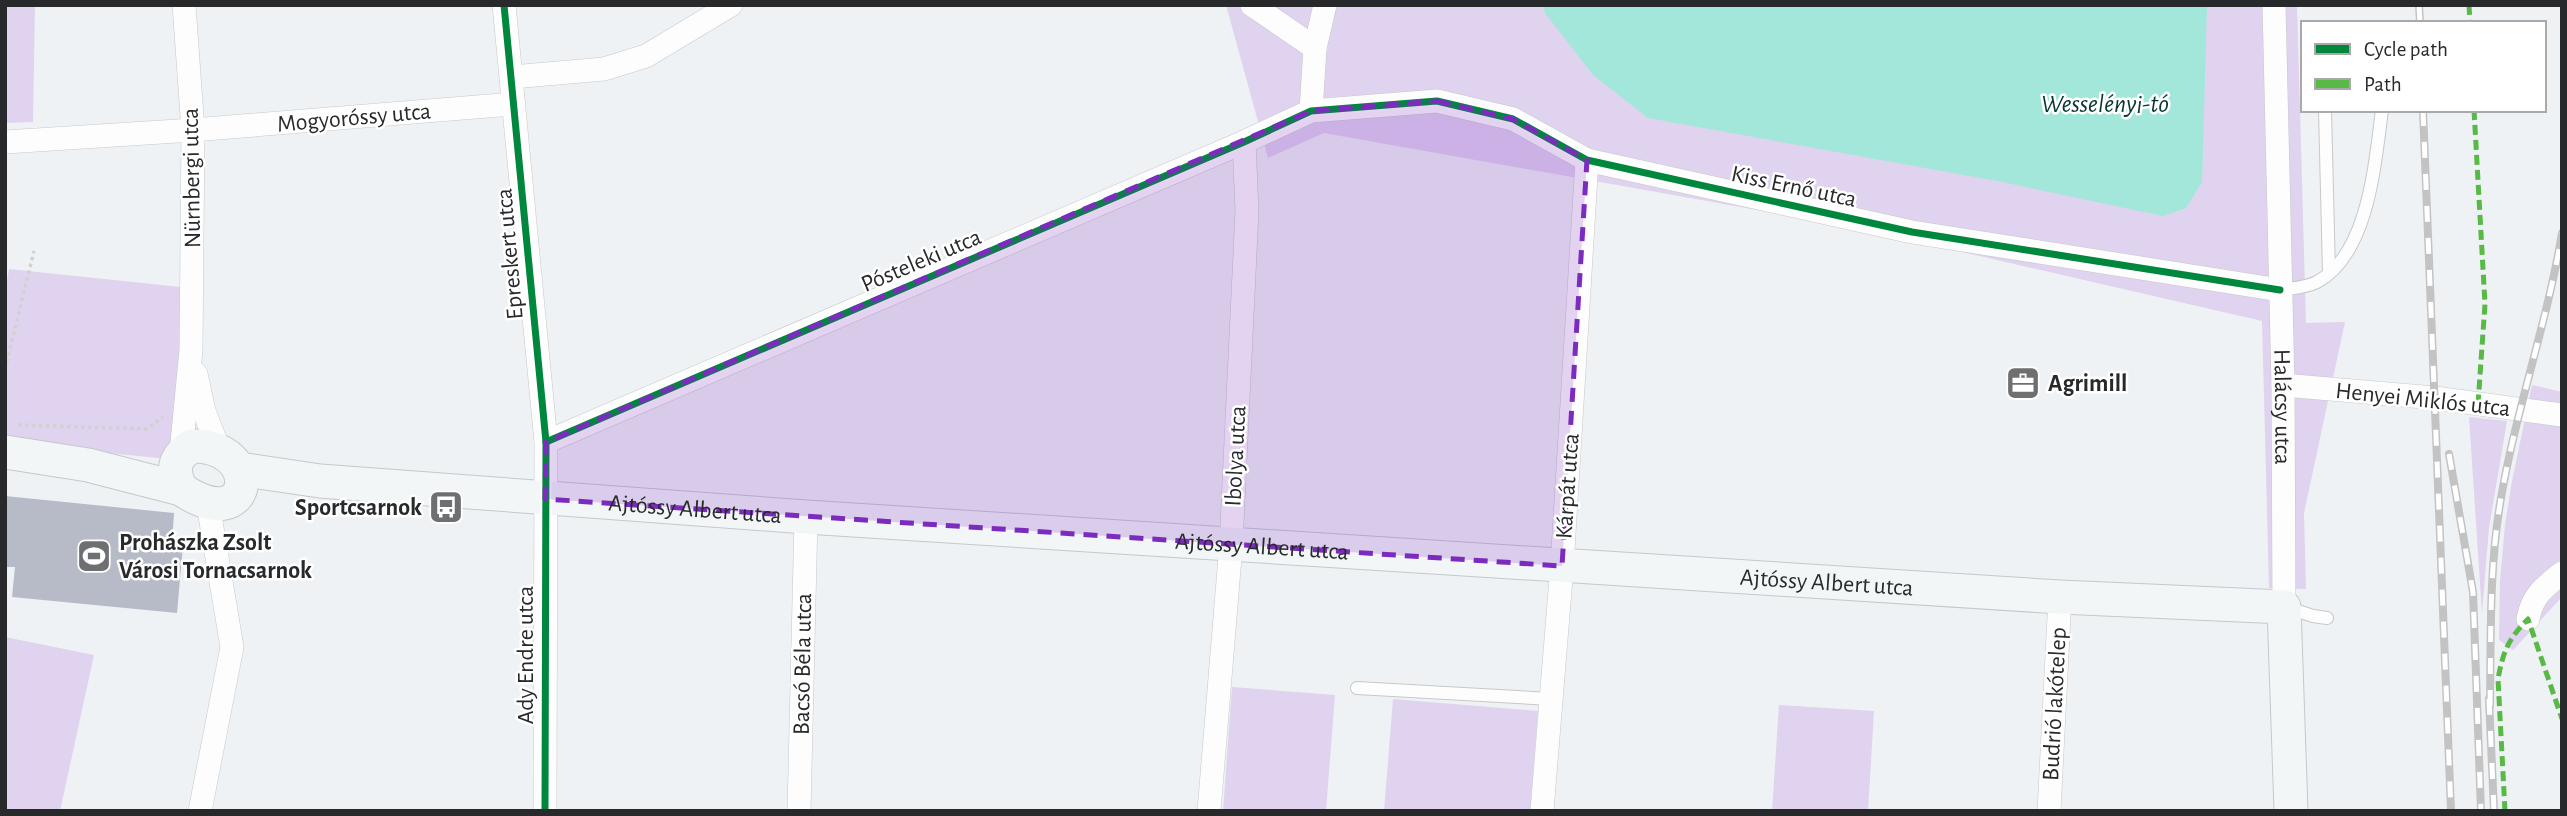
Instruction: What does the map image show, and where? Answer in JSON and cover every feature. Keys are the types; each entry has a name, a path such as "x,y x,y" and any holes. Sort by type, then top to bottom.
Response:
{"main road":[{"path":"12,438 88,465 209,477"},
{"name":"Ajtóssy Albert utca","path":"209,477 320,481 806,517 1562,566 2060,597 2284,607"},
{"name":"Halácsy utca","path":"2284,607 2291,811"}],"street":[{"name":"Nürnbergi utca","path":"184,5 193,130 191,350 185,412 209,477"},
{"name":"Epreskert utca","path":"504,5 546,442 545,499"},
{"path":"512,77 604,69 646,56 731,5"},
{"path":"1252,5 1315,48"},
{"path":"1311,111 1315,48 1325,5"},
{"name":"Halácsy utca","path":"2274,5 2283,385 2284,607"},
{"name":"Kiss Ernő utca","path":"1311,111 1437,101 1513,118 1587,160 1912,232 2280,289"},
{"name":"Mogyoróssy utca","path":"5,142 514,104"},
{"name":"Pósteleki utca","path":"546,442 1311,111"},
{"name":"Ibolya utca","path":"1209,811 1231,545 1247,211 1244,142"},
{"name":"Kárpát utca","path":"1542,811 1562,566 1587,160"},
{"name":"Nürnbergi utca","path":"191,350 204,411 209,477"},
{"name":"Henyei Miklós utca","path":"2283,385 2435,398 2562,415"},
{"path":"200,811 232,647 209,477"},
{"name":"Ady Endre utca","path":"545,499 545,811"},
{"name":"Bacsó Béla utca","path":"799,811 806,517"},
{"path":"2528,619 2530,605 2536,594 2562,573"},
{"name":"Budrió lakótelep","path":"2049,811 2060,597"}],"lane":[{"path":"2325,112 2329,273"},
{"path":"2280,289 2303,287 2316,282 2329,273 2347,252 2362,220 2375,166 2382,112"},
{"path":"2284,607 2313,617 2327,618"},
{"path":"1357,688 1551,699"}],"path":[{"path":"5,369 34,251"},
{"path":"12,438 147,429 164,416 185,412"}],"highlighted area":[{"path":"1437,101 1513,119 1587,160 1562,566 545,499 546,442 1311,111"}],"shaded area":[{"path":"5,5 35,5 33,122 5,123"},
{"path":"1226,5 2297,5 2306,323 2345,322 2304,513 2306,589 2269,588 2262,321 1901,238 1324,133 1268,158"},
{"path":"9,269 190,288 196,444 169,459 5,443 5,292"},
{"path":"2532,385 2562,392 2562,597 2513,650 2499,640 2500,581 2512,481"},
{"path":"2469,417 2507,421 2489,528 2482,613"},
{"path":"5,637 94,655 60,811 5,811"},
{"path":"1232,687 1335,695 1326,811 1223,811"},
{"path":"1393,699 1538,711 1530,811 1384,811"},
{"path":"1779,705 1874,711 1868,811 1772,811"}],"water":[{"name":"Wesselényi-tó","path":"1543,5 2207,5 2202,182 2186,208 2163,216 1997,181 1648,118 1593,75 1545,13"}],"building":[{"name":"Prohászka Zsolt Városi Tornacsarnok","path":"5,496 174,513 172,544 183,545 177,613 12,597 15,567 5,567"}],"railway":[{"path":"2419,5 2420,21"},
{"path":"2423,112 2451,811"},
{"path":"2490,706 2492,580 2496,529 2506,470 2562,233"},
{"path":"2449,454 2473,592 2481,811"},
{"path":"2489,699 2494,811"}],"marked path":[{"path":"2469,5 2470,21"},
{"path":"2474,112 2485,304 2478,404"},
{"path":"2505,811 2498,679 2507,646 2528,619 2562,719"}],"cycle path":[{"path":"504,5 546,442 545,811"},
{"path":"546,442 1311,111 1437,101 1513,119 1587,160 1912,232 2280,290"}],"place":[{"name":"Agrimill","path":"2023,383"},
{"name":"Sportcsarnok","path":"446,507"},
{"name":"Prohászka Zsolt Városi Tornacsarnok","path":"94,556"}]}
